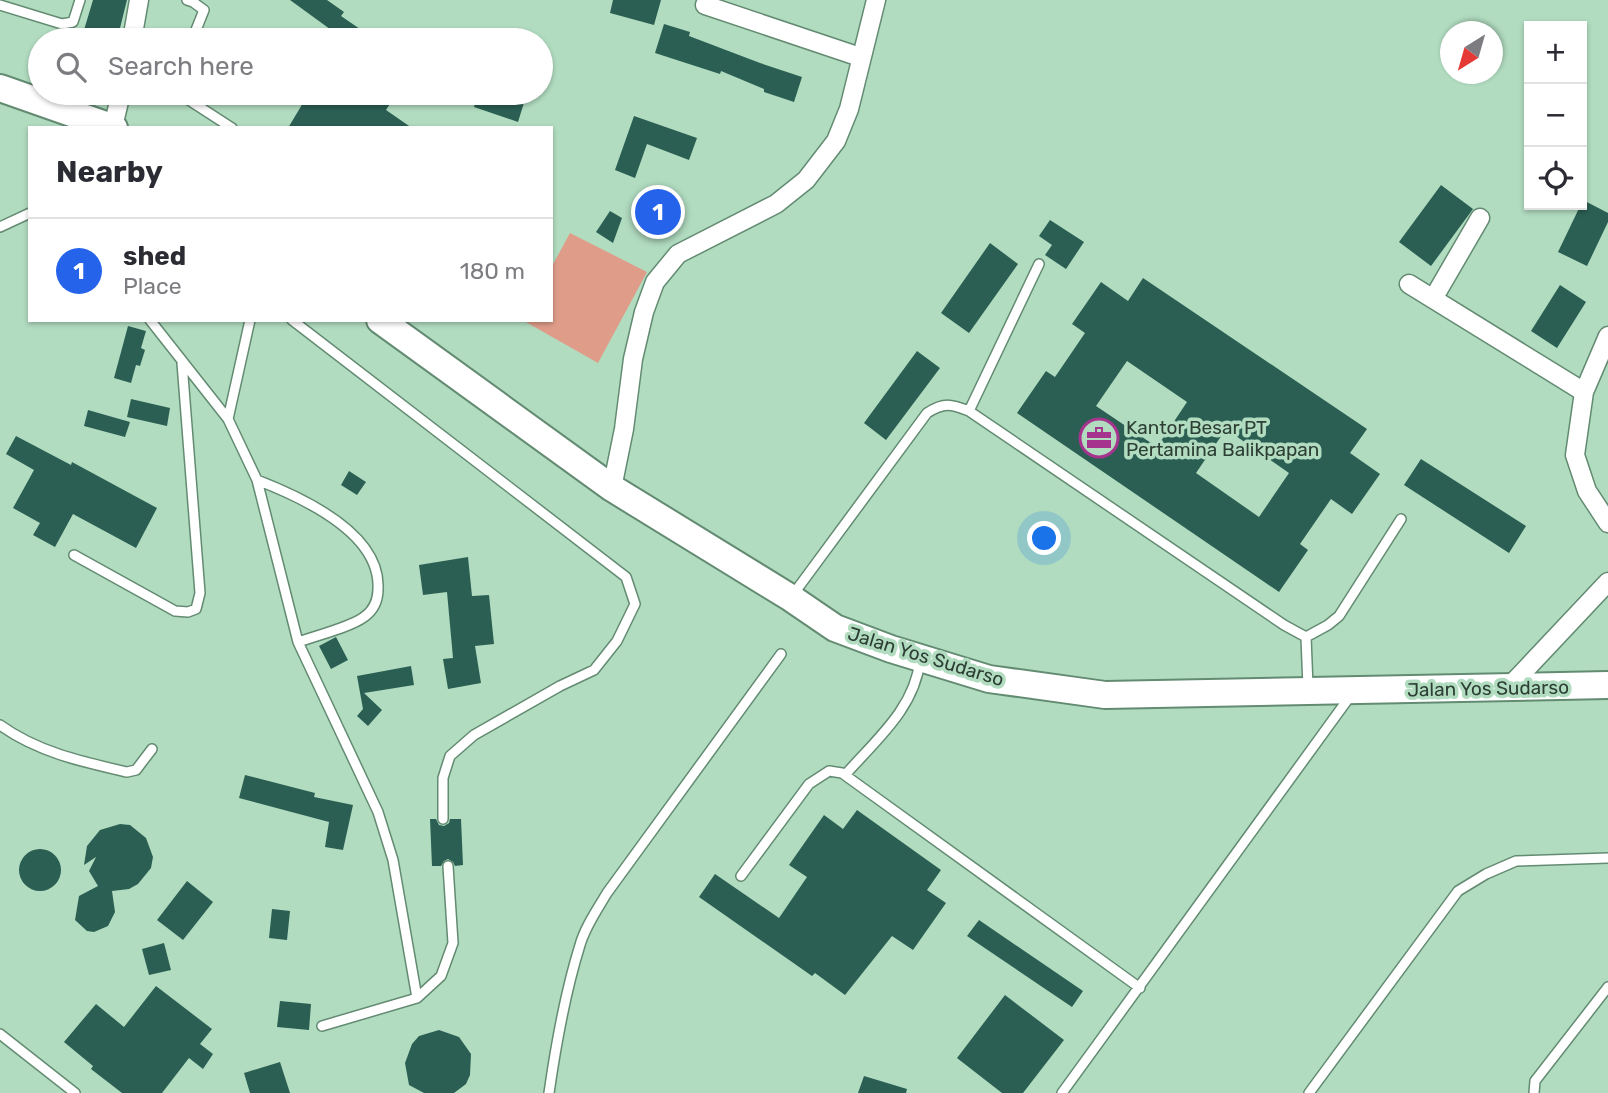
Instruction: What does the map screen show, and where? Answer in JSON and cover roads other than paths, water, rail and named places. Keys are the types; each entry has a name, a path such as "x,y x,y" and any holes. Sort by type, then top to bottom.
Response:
{"main road":[{"path":"0,88 28,99"},
{"path":"42,105 84,122 108,126"},
{"name":"Jalan Yos Sudarso","path":"383,322 612,488 835,628 989,679 1105,695 1608,685"}],"street":[{"path":"134,28 139,0"},
{"path":"612,488 624,429 633,359 644,312 655,282 678,254 776,204 806,180 836,141 849,109 876,0"},
{"path":"705,5 860,57"},
{"path":"114,126 119,105"},
{"path":"1433,299 1480,218"},
{"path":"1409,284 1584,392"},
{"path":"1608,336 1584,392 1575,456 1587,491 1608,523"},
{"path":"1510,686 1608,582"}],"lane":[{"path":"0,5 70,24 80,0"},
{"path":"187,0 204,10 197,28"},
{"path":"197,105 229,126"},
{"path":"0,227 28,214"},
{"path":"969,411 1039,264"},
{"path":"152,322 228,419 257,480 298,642 382,824 393,860 417,998"},
{"path":"228,419 250,322"},
{"path":"295,322 626,577 635,604 617,641 594,670 560,686 474,735 450,756 443,778 443,819"},
{"path":"74,555 175,611 188,612 196,609 200,593 182,362"},
{"path":"791,598 927,412 950,403 969,411 1272,618 1306,637"},
{"path":"257,480 296,495 338,521 361,543 379,577 377,602 364,618 298,642"},
{"path":"1306,637 1339,616 1401,519"},
{"path":"1306,637 1308,691"},
{"path":"549,1093 562,1020 580,944 587,926 607,893 781,654"},
{"path":"845,775 906,705 916,685 921,658"},
{"path":"1062,1093 1354,691"},
{"path":"0,725 19,739 41,749 127,772 136,770 152,749"},
{"path":"741,876 809,784 829,771 845,775 1140,988"},
{"path":"1309,1093 1458,891 1486,874 1516,862 1608,858"},
{"path":"322,1026 417,998 441,976 453,943 448,866"},
{"path":"1534,1093 1535,1081 1608,987"},
{"path":"0,1034 75,1093"}],"place":[{"name":"shed","path":"658,212"},
{"name":"Kantor Besar PT Pertamina Balikpapan","path":"1099,438"}]}
